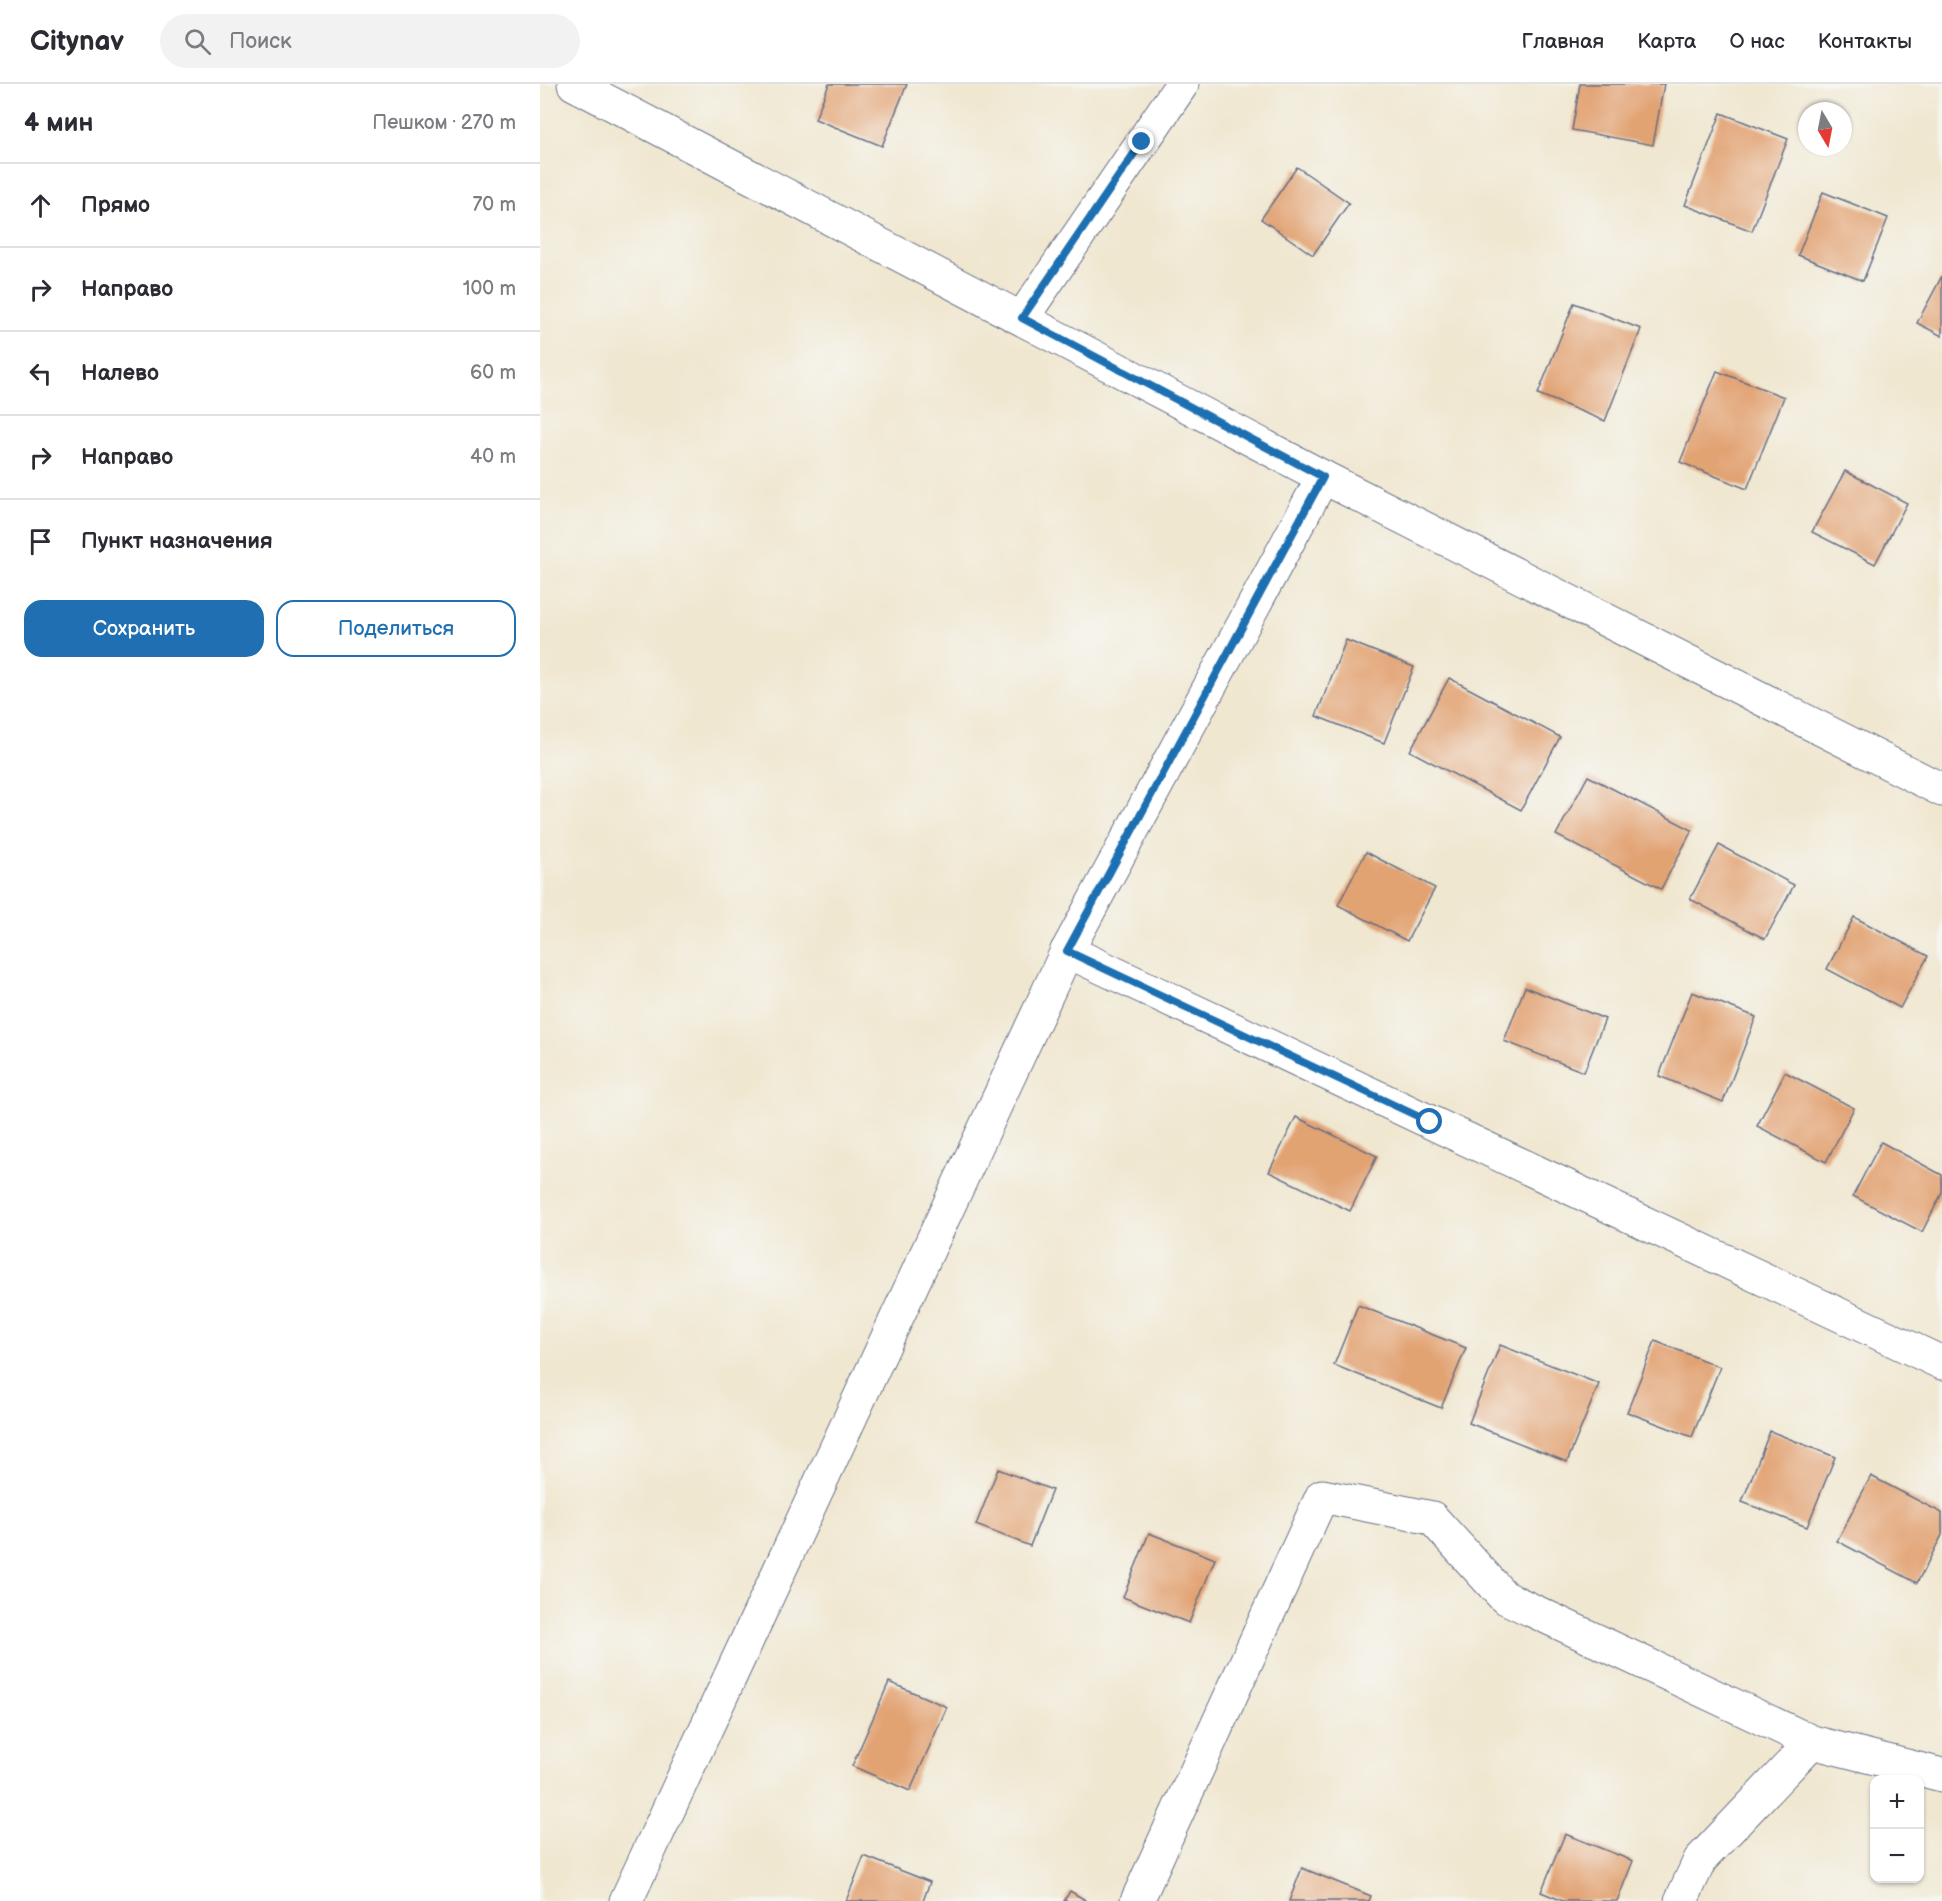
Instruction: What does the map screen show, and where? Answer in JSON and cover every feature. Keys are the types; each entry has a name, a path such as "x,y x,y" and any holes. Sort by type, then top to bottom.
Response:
{"street":[{"path":"574,84 1323,477 1942,790"},
{"path":"1022,318 1182,84"},
{"path":"626,1901 1067,951 1323,477"},
{"path":"1067,951 1942,1363"},
{"path":"1137,1901 1322,1496 1432,1518 1504,1597 1812,1742 1942,1775"},
{"path":"1681,1901 1700,1860 1812,1742"}],"building":[{"path":"829,84 907,84 882,146 815,119"},
{"path":"1580,84 1664,84 1653,145 1572,130"},
{"path":"1721,113 1788,139 1752,231 1685,205"},
{"path":"1297,167 1349,203 1313,255 1261,219"},
{"path":"1823,192 1888,218 1863,281 1798,255"},
{"path":"1942,276 1942,336 1917,323"},
{"path":"1574,303 1641,329 1605,421 1538,394"},
{"path":"1717,371 1784,397 1747,489 1680,462"},
{"path":"1845,471 1907,503 1875,564 1812,532"},
{"path":"1346,640 1414,667 1384,743 1316,716"},
{"path":"1449,678 1560,737 1521,810 1410,751"},
{"path":"1588,776 1692,830 1661,889 1556,835"},
{"path":"1719,845 1794,885 1765,939 1690,899"},
{"path":"1366,852 1435,888 1407,941 1338,905"},
{"path":"1854,917 1928,956 1900,1008 1827,969"},
{"path":"1525,987 1605,1019 1584,1072 1504,1041"},
{"path":"1692,992 1756,1017 1723,1102 1659,1076"},
{"path":"1785,1072 1854,1108 1826,1162 1757,1126"},
{"path":"1296,1117 1377,1156 1350,1211 1269,1172"},
{"path":"1881,1142 1942,1175 1942,1193 1922,1232 1853,1196"},
{"path":"1358,1305 1466,1348 1441,1408 1334,1365"},
{"path":"1655,1341 1720,1367 1692,1437 1627,1412"},
{"path":"1500,1345 1599,1384 1567,1462 1469,1423"},
{"path":"1770,1431 1835,1457 1807,1527 1742,1502"},
{"path":"998,1469 1052,1490 1030,1546 976,1525"},
{"path":"1871,1476 1942,1513 1942,1535 1917,1583 1837,1541"},
{"path":"1149,1533 1215,1559 1189,1623 1123,1597"},
{"path":"889,1682 947,1707 910,1791 852,1766"},
{"path":"1565,1834 1633,1861 1617,1901 1563,1901 1541,1892"},
{"path":"864,1856 930,1882 923,1901 846,1901"},
{"path":"1302,1868 1371,1896 1369,1901 1289,1901"},
{"path":"1070,1891 1087,1901 1064,1901"}],"route":[{"path":"1142,142 1022,318 1323,477 1067,951 1430,1122"}]}
